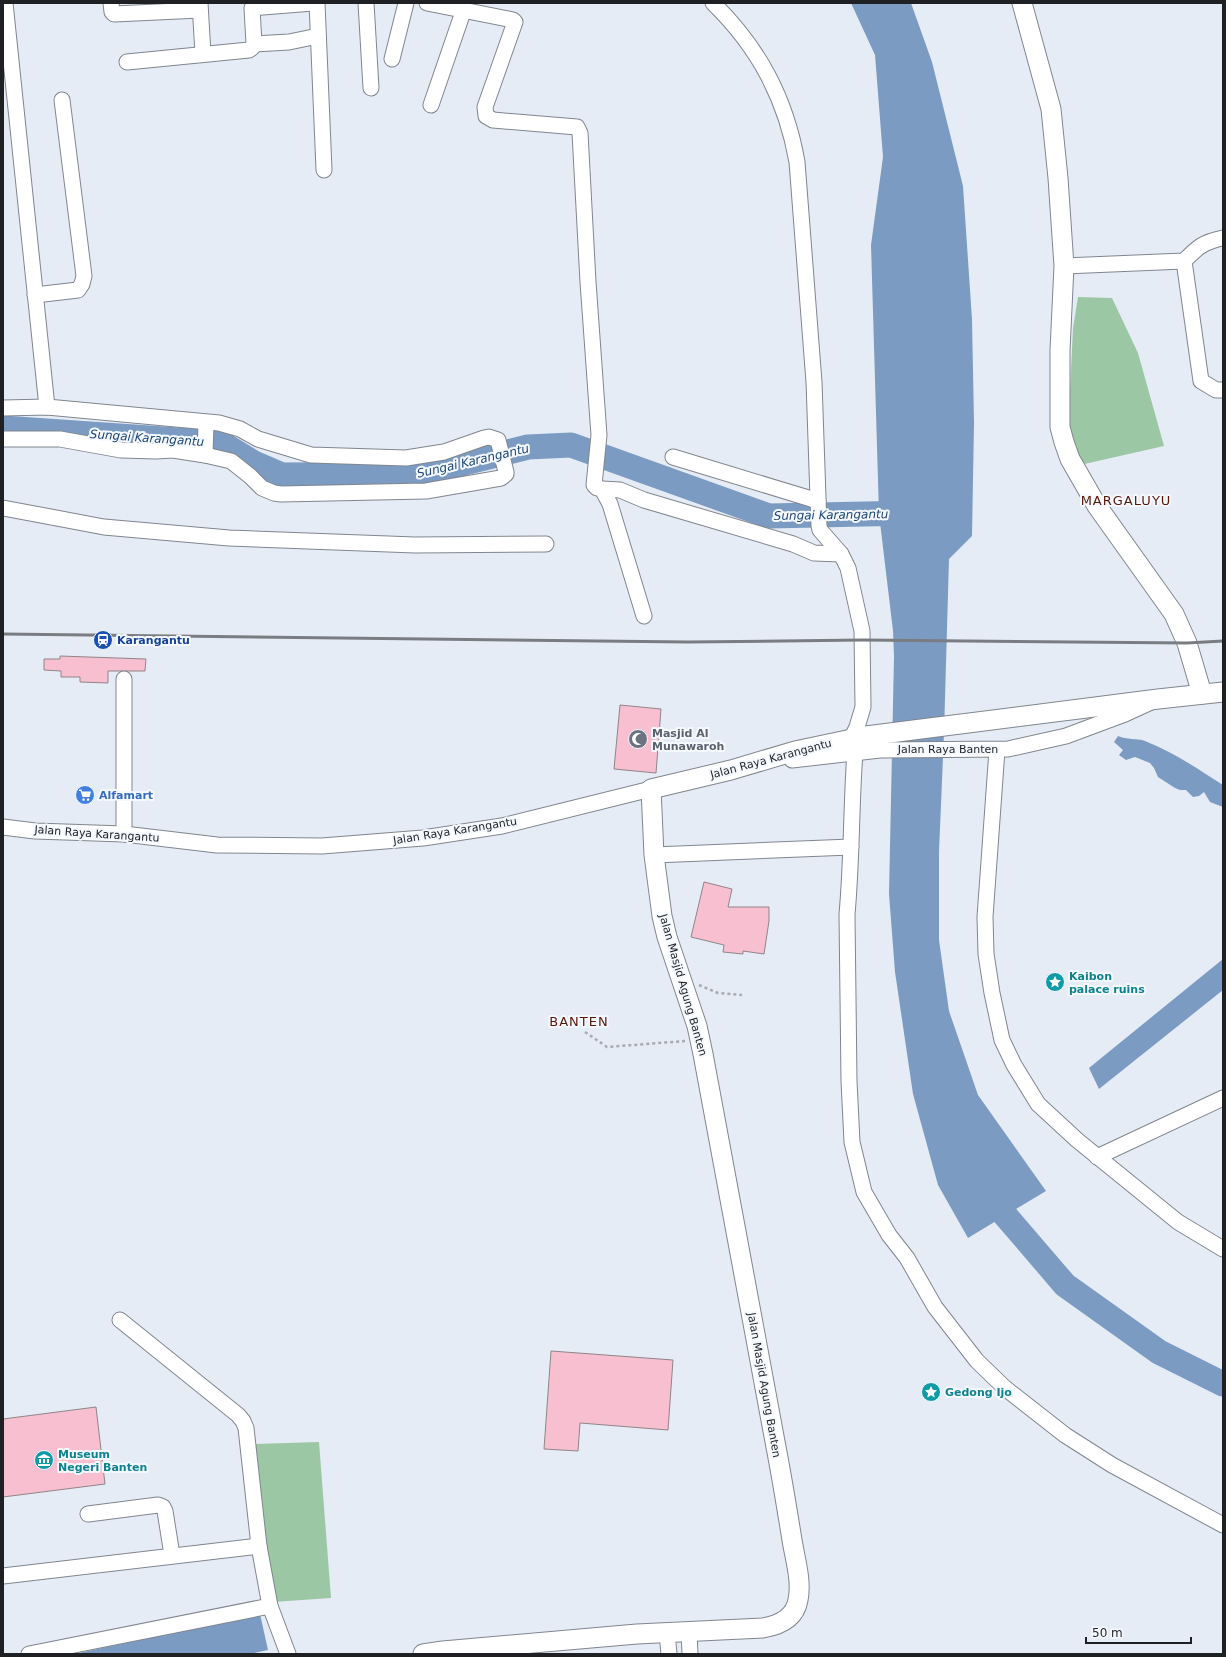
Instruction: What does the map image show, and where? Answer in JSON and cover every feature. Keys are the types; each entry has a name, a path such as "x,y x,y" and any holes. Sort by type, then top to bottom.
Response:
{"main road":[{"path":"1022,3 1051,110 1058,178 1064,266 1060,358 1060,427 1070,459 1097,506 1174,614 1187,643 1202,694"},
{"name":"Jalan Raya Banten","path":"969,723 1223,692"},
{"name":"Jalan Raya Karangantu","path":"651,789 731,770 795,751 881,742 969,723"},
{"name":"Jalan Masjid Agung Banten","path":"423,1654 637,1634 753,1629 773,1626 790,1617 795,1609 799,1594 796,1564 782,1482 700,1040 662,916 654,855 651,789"}],"street":[{"path":"5,3 48,408"},
{"path":"111,3 112,12 114,14 200,6 203,54"},
{"path":"127,62 249,50 254,44 251,10 254,5 303,3"},
{"path":"317,3 324,170"},
{"path":"366,3 371,88"},
{"path":"392,59 406,3"},
{"path":"428,3 513,20 514,22 485,107 486,116 493,120 578,127 580,133 588,282 599,435 594,486 602,489 620,490 644,500 793,544 814,553 841,554"},
{"path":"713,3 752,48 776,89 793,140 797,162 814,382 819,526 820,530 841,554 848,568 862,631 863,707 853,746 850,888 847,914 850,1112 852,1142 864,1192 889,1236 907,1258 935,1307 977,1361 994,1377 1065,1435 1112,1465 1223,1525"},
{"path":"431,105 464,9"},
{"path":"254,44 289,42 318,36"},
{"path":"35,295 78,290 82,284 84,276 62,100"},
{"path":"1064,266 1101,266 1184,261 1207,241 1223,238"},
{"path":"1184,261 1202,381 1216,390 1223,390"},
{"path":"3,408 48,408 206,426 230,426 245,431 258,439 310,455 406,458 444,452 489,437 498,440 506,474 501,478 426,491 281,494 262,488 231,461 206,452 173,450 138,451 106,448 60,439 3,438"},
{"path":"206,426 206,452"},
{"path":"674,457 818,503"},
{"path":"602,489 610,504 644,616"},
{"path":"3,508 104,527 229,538 415,545 546,544"},
{"path":"124,679 124,834"},
{"name":"Jalan Raya Banten","path":"881,742 955,749 997,750 1020,747 1066,736 1125,714 1158,699"},
{"path":"997,750 985,917 986,954 992,993 1002,1040 1014,1065 1038,1104 1076,1140 1178,1222 1223,1250"},
{"name":"Jalan Raya Karangantu","path":"3,827 124,834 217,845 322,846 423,838 502,826 651,789"},
{"path":"654,855 851,847"},
{"path":"1097,1157 1223,1098"},
{"path":"120,1320 232,1410 243,1421 246,1428 259,1546 270,1606 288,1654"},
{"path":"88,1514 158,1505 163,1506 166,1511 172,1555"},
{"path":"3,1576 259,1546"},
{"path":"29,1654 270,1606"},
{"path":"689,1632 690,1654"},
{"path":"667,1633 669,1654"}],"path":[{"path":"682,978 718,992 742,995"},
{"path":"585,1032 607,1047 700,1040"}],"green space":[{"path":"1078,297 1112,298 1138,353 1164,446 1080,465 1068,434 1073,328"},
{"path":"319,1442 331,1598 273,1602 255,1444"}],"water":[{"path":"851,3 911,3 932,62 963,186 972,319 974,423 972,536 949,559 939,852 939,940 949,1011 978,1095 1046,1191 968,1238 938,1185 913,1094 895,972 889,894 894,656 893,631 879,514 871,245 883,157 875,55"},
{"path":"1118,736 1142,740 1155,745 1185,761 1223,785 1223,807 1210,802 1204,792 1199,796 1193,797 1186,790 1175,788 1158,777 1150,763 1135,757 1126,760 1119,755 1123,750 1114,742"},
{"path":"1223,959 1223,990 1099,1089 1089,1068"},
{"path":"260,1614 268,1650 250,1654 74,1654"}],"building":[{"path":"60,656 146,659 145,671 108,671 108,683 80,682 80,677 61,677 61,671 44,670 44,659 60,659"},
{"name":"Masjid Al Munawaroh","path":"620,705 661,709 656,773 614,769"},
{"path":"704,882 732,889 728,907 769,907 769,921 764,954 743,951 743,954 723,952 724,945 691,937"},
{"path":"551,1351 673,1360 668,1430 580,1423 578,1451 544,1449"},
{"path":"96,1407 105,1484 3,1497 3,1419"}],"waterway":[{"name":"Sungai Karangantu","path":"3,428 221,443 254,463 282,475 420,474 528,447 571,445 769,516 913,513"},
{"path":"989,1185 1005,1215 1065,1285 1159,1352 1223,1384"}],"railway":[{"path":"3,634 688,642 863,640 1187,643 1223,641"}],"place":[{"name":"Karangantu","path":"103,640"},
{"name":"Masjid Al Munawaroh","path":"638,739"},
{"name":"Alfamart","path":"85,795"},
{"name":"Kaibon palace ruins","path":"1055,982"},
{"name":"Gedong Ijo","path":"931,1392"},
{"name":"Museum Negeri Banten","path":"44,1460"}],"district":[{"name":"MARGALUYU","path":"1126,500"},
{"name":"BANTEN","path":"579,1021"}]}
